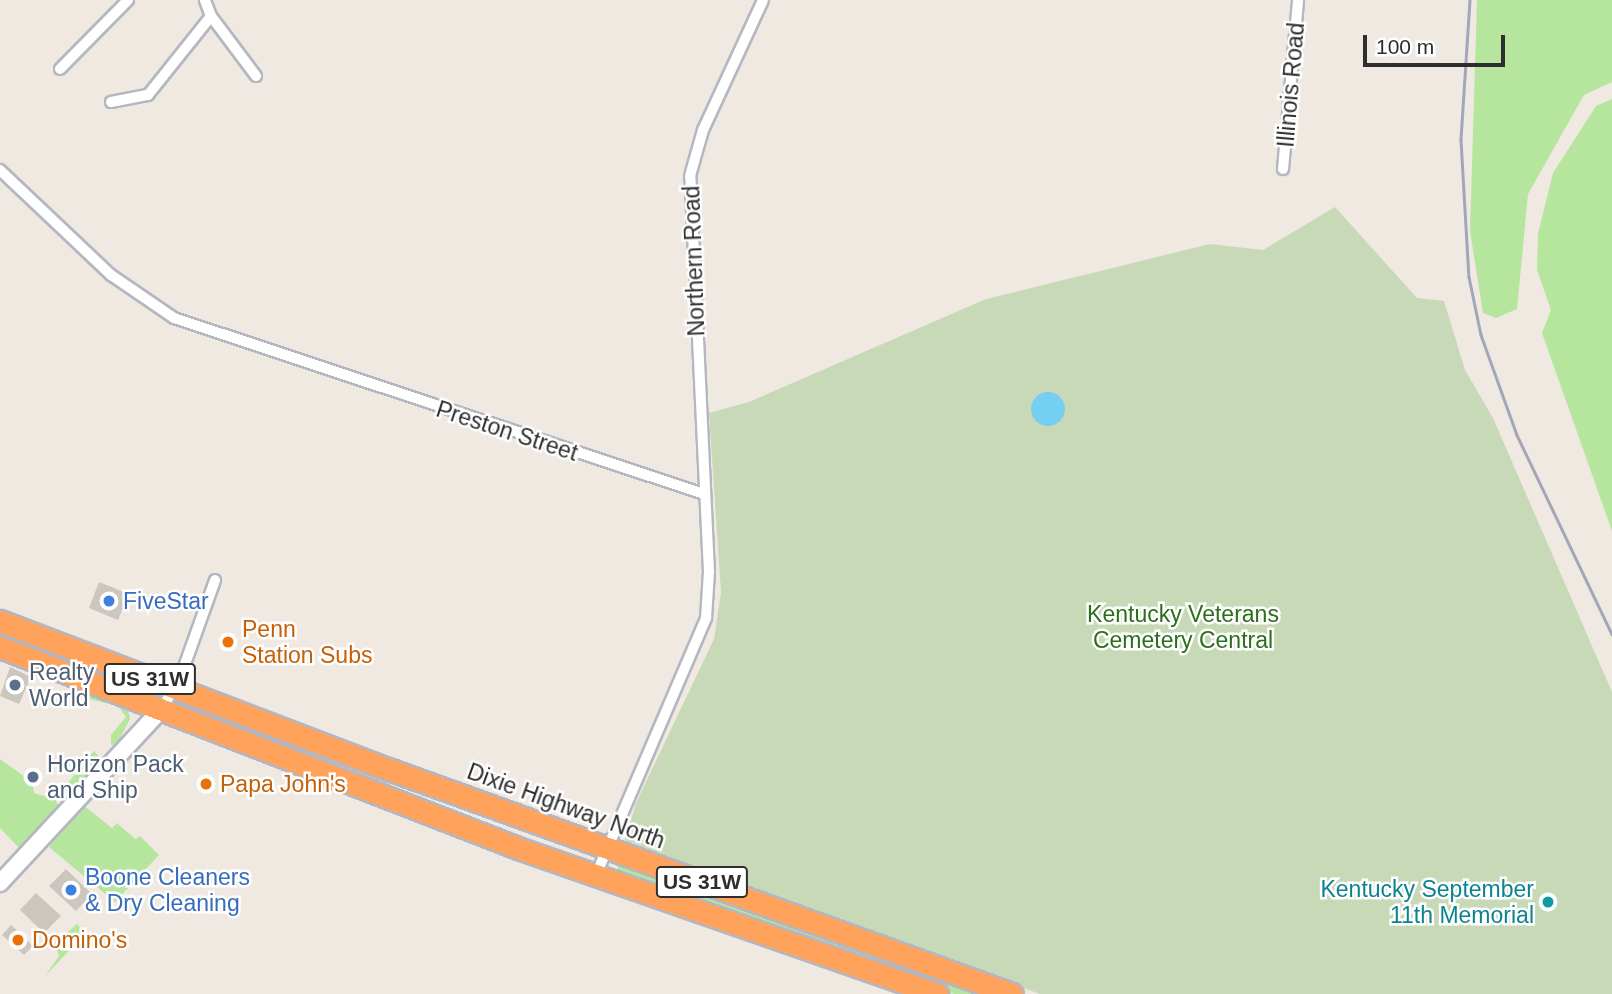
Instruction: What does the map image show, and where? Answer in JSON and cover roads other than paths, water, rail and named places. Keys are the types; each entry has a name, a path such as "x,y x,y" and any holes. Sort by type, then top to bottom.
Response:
{"highway":[{"name":"US 31W","path":"0,621 174,689"},
{"name":"US 31W","path":"0,647 596,875 937,994"},
{"name":"Dixie Highway North","path":"174,689 1012,994"}],"main road":[{"path":"0,883 161,710"}],"street":[{"path":"60,69 128,0"},
{"path":"205,0 211,16 256,76"},
{"name":"Northern Road","path":"704,494 690,176 703,130 763,0"},
{"name":"Illinois Road","path":"1283,169 1298,0"},
{"path":"111,102 148,95 211,16"},
{"name":"Preston Street","path":"0,170 111,275 174,318 704,494"},
{"path":"596,875 704,626 709,572 704,494"},
{"path":"161,710 174,689 215,580"}],"water":[{"path":"1048,392 1060,397 1065,409 1060,421 1048,426 1036,421 1031,409 1036,397"}],"railway":[{"path":"1470,0 1461,140 1469,277 1481,335 1517,435 1612,634"}],"place":[{"name":"FiveStar","path":"109,601"},
{"name":"Penn Station Subs","path":"228,642"},
{"name":"Realty World","path":"15,685"},
{"name":"Horizon Pack and Ship","path":"33,777"},
{"name":"Papa John's","path":"206,784"},
{"name":"Boone Cleaners & Dry Cleaning","path":"71,890"},
{"name":"Kentucky September 11th Memorial","path":"1548,902"},
{"name":"Domino's","path":"18,940"}],"park label":[{"name":"Kentucky Veterans Cemetery Central","path":"1183,627"}]}
